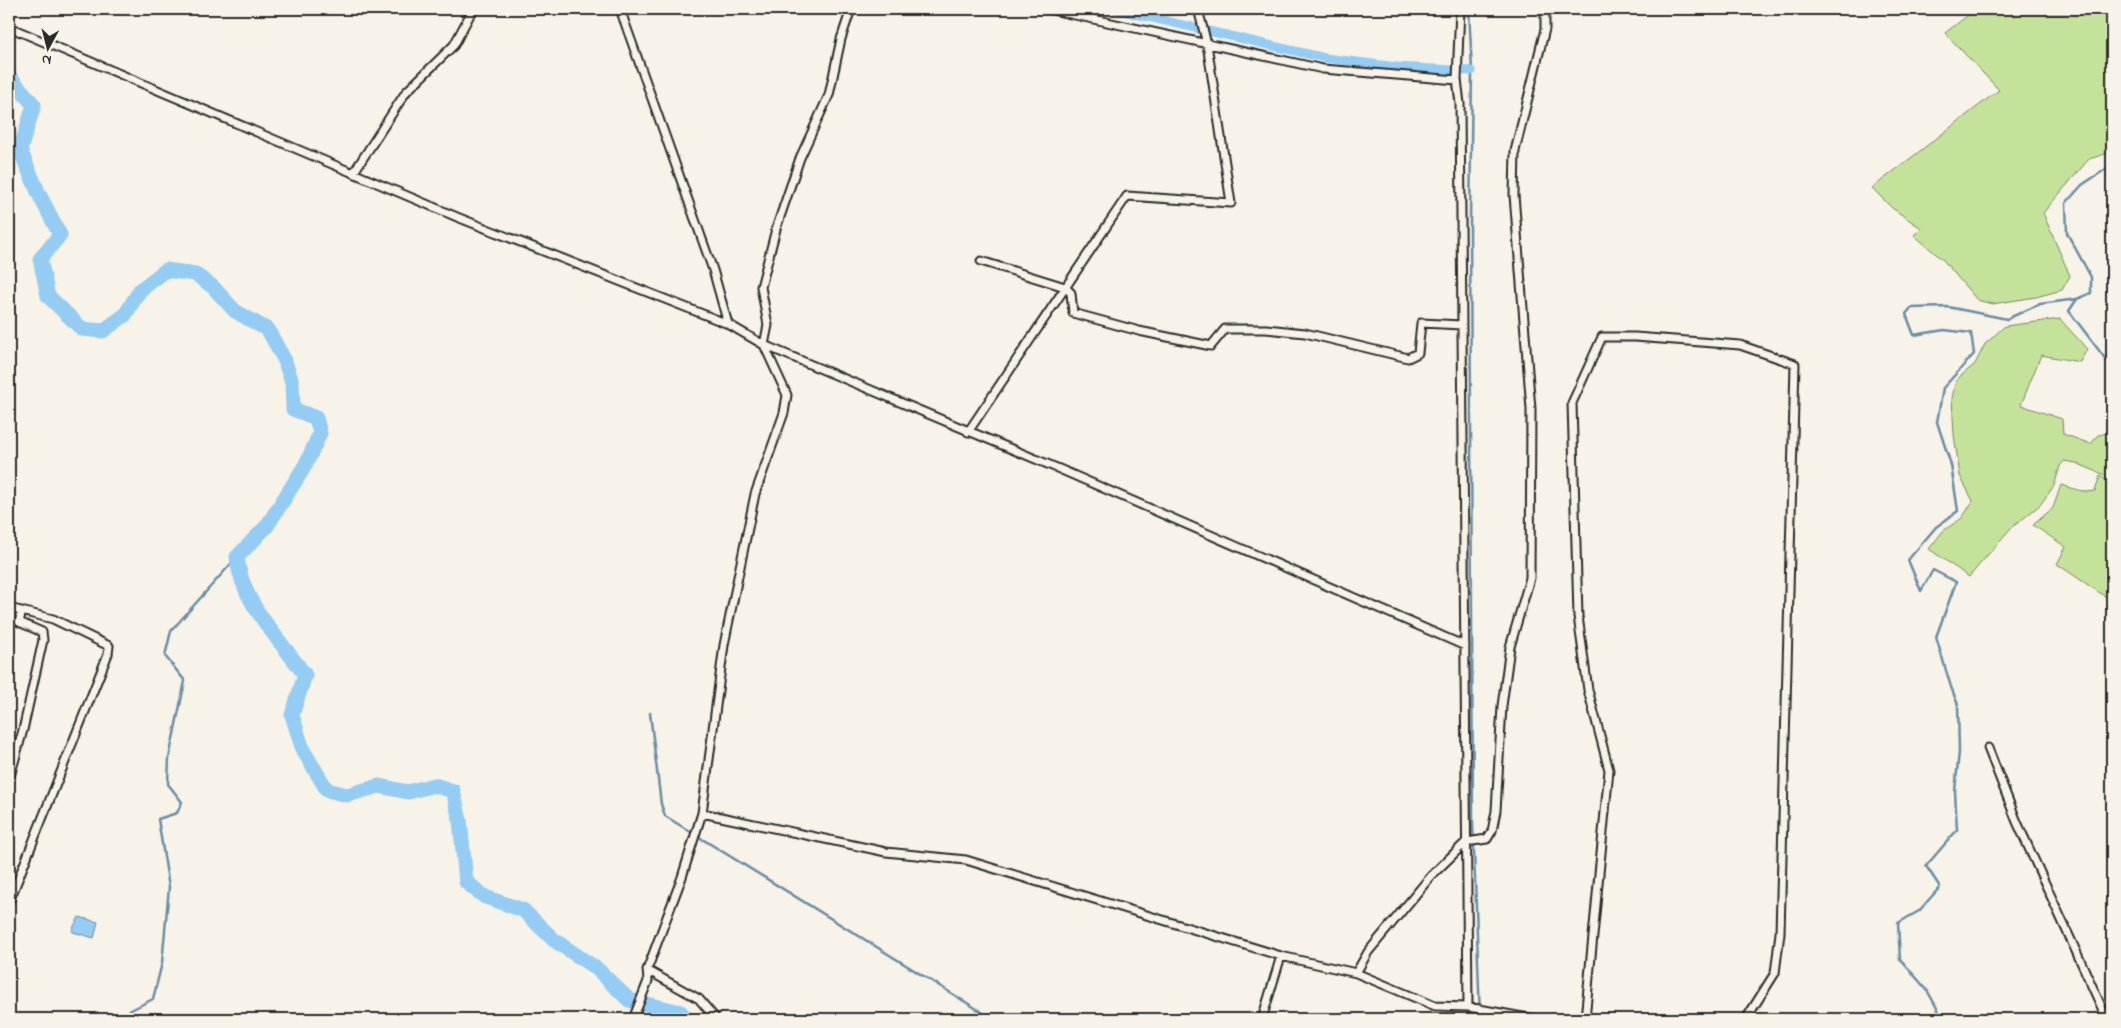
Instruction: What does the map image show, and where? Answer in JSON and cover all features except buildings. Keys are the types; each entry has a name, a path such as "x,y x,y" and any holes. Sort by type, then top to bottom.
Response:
{"street":[{"path":"354,172 406,92 454,45 473,9"},
{"path":"620,9 713,270 728,324"},
{"path":"633,1019 648,981 647,970 682,877 702,813 724,645 756,494 784,413 787,395 764,345 768,325 761,287 776,229 800,158 829,95 841,39 851,9"},
{"path":"1047,9 1323,69 1457,79"},
{"path":"1460,9 1457,79 1460,104 1465,646 1471,842 1468,1007"},
{"path":"1356,973 1374,944 1431,876 1471,842 1487,839 1492,831 1496,811 1502,706 1510,648 1530,578 1531,409 1514,195 1515,151 1545,29 1545,9"},
{"path":"968,432 1127,196 1231,203 1207,44 1198,10"},
{"path":"9,27 354,172 456,217 728,324 764,345 1465,646"},
{"path":"980,260 1065,288 1071,294 1073,313 1139,331 1212,346 1225,329 1266,329 1304,333 1408,358 1418,353 1422,323 1462,325"},
{"path":"1585,1019 1609,770 1588,690 1578,616 1572,403 1602,337 1635,337 1740,345 1795,364 1780,933 1775,972 1746,1019"},
{"path":"9,608 53,619 109,646 108,654 9,902"},
{"path":"9,780 23,730 43,640 42,632 18,622 22,611"},
{"path":"1988,748 2017,822 2107,1019"},
{"path":"702,813 886,852 966,860 1281,956 1356,973 1435,1006 1468,1007 1535,1019"},
{"path":"1262,1019 1281,956"},
{"path":"647,970 699,999 716,1019"}],"green space":[{"path":"1976,9 2112,9 2112,152 2089,159 2043,213 2070,276 2062,290 2036,297 1992,304 1977,300 1943,260 1914,235 1921,228 1892,208 1872,188 1999,90 1945,33"},
{"path":"2060,319 2087,349 2080,362 2041,355 2021,405 2062,419 2063,434 2091,444 2098,435 2107,433 2112,447 2112,478 2076,463 2064,461 2060,466 2054,486 2040,505 2010,529 1969,577 1929,549 1943,531 1962,518 1973,501 1960,476 1954,435 1952,398 1956,380 1975,364 1985,344 2005,326"},
{"path":"2100,476 2112,484 2112,601 2057,564 2066,547 2033,525 2053,508 2061,485 2086,492 2095,491"}],"water":[{"path":"79,917 98,922 94,938 73,932 72,930"}],"waterway":[{"path":"1114,9 1325,58 1397,67 1472,71"},
{"path":"1469,9 1472,71 1470,222 1473,824 1480,1017"},
{"path":"9,76 34,105 20,150 39,194 60,235 40,259 48,296 82,329 103,331 125,315 140,290 166,270 195,274 213,287 235,311 268,330 284,359 292,382 293,409 316,418 320,433 306,464 267,526 237,557 240,574 254,605 263,620 305,675 292,715 303,750 327,790 347,795 379,786 408,792 434,785 453,791 460,820 466,882 485,897 523,910 554,940 597,969 629,1000 681,1012 686,1019"},
{"path":"1943,1019 1927,990 1900,959 1898,923 1919,911 1940,887 1926,866 1957,830 1955,791 1959,752 1958,705 1936,637 1956,582 1933,570 1921,591 1908,560 1936,527 1958,511 1951,465 1937,422 1943,388 1974,354 1971,333 1944,330 1914,335 1906,314 1911,308 1948,307 2007,319 2040,304 2077,299 2091,293 2091,277 2067,233 2066,203 2082,185 2112,165"},
{"path":"2077,299 2069,311 2107,361 2112,364"},
{"path":"80,1019 113,1019 153,999 162,963 169,887 158,819 177,813 182,802 168,784 169,758 185,681 165,656 171,631 237,557"},
{"path":"650,713 661,804 665,816 993,1019"}]}
